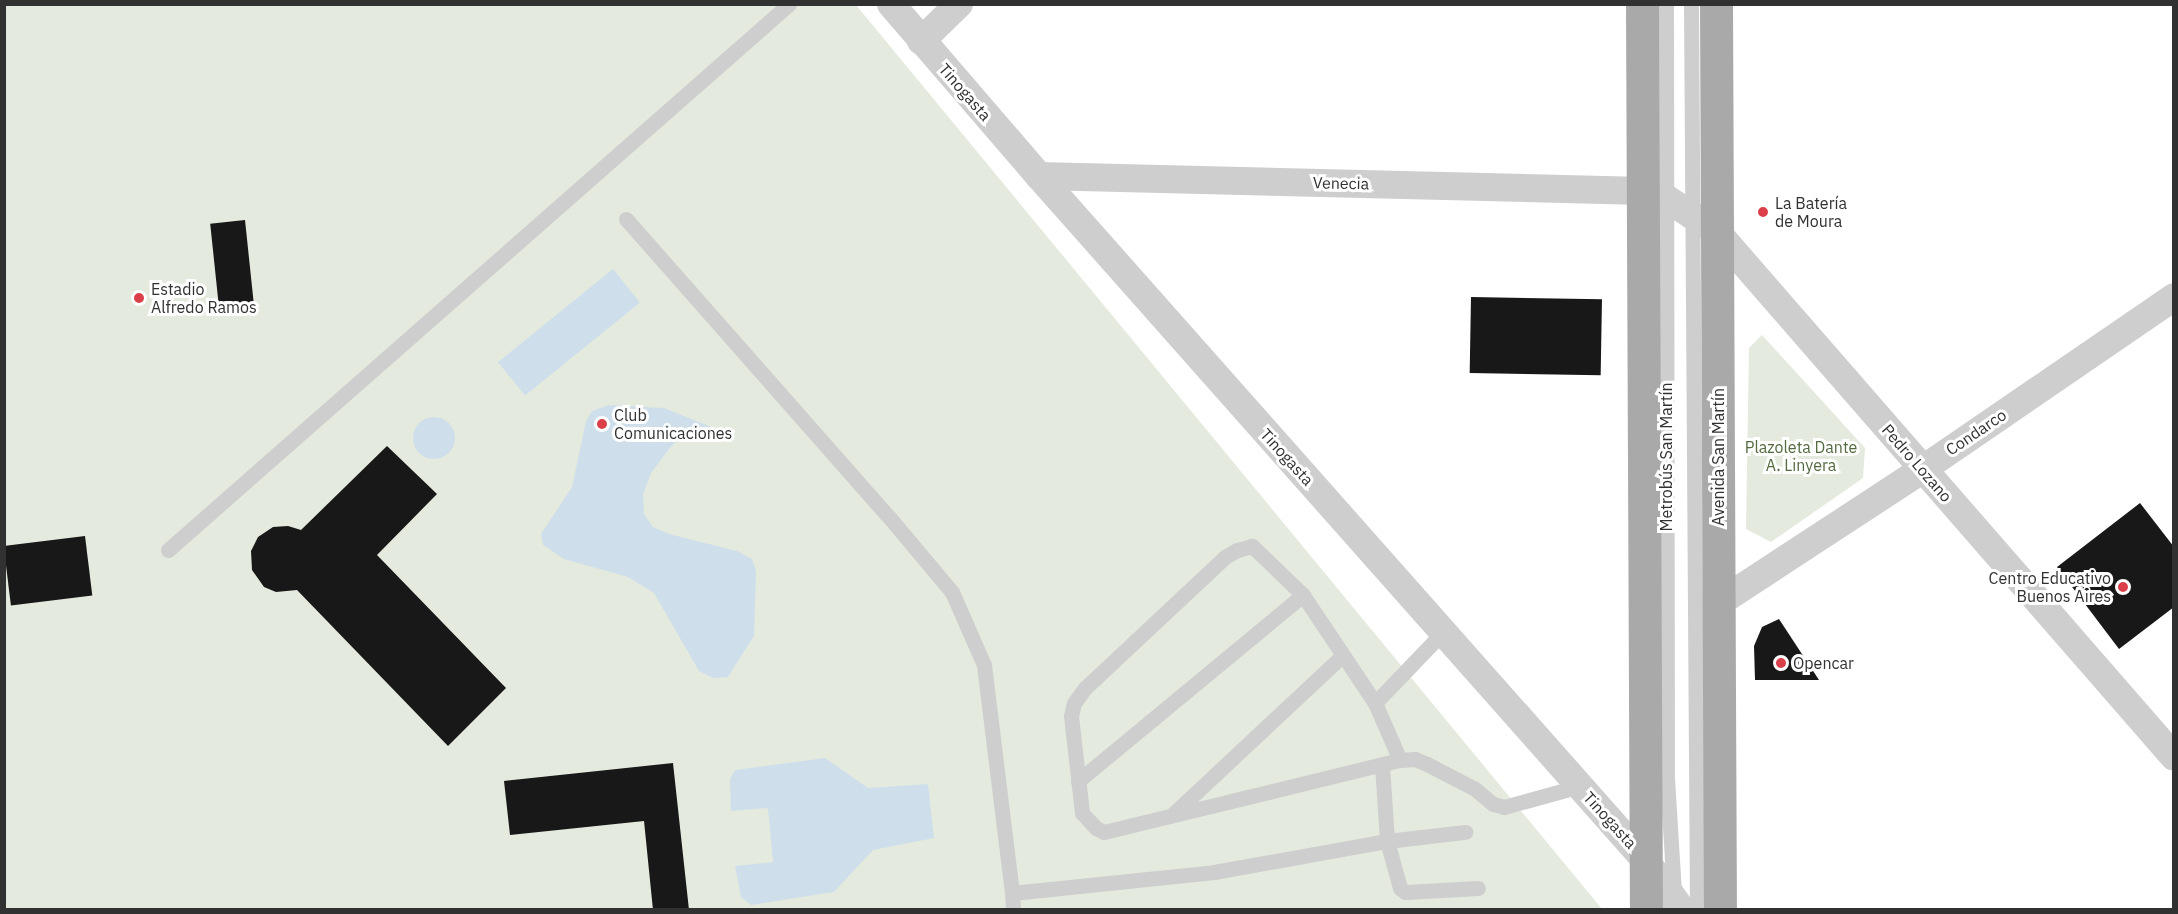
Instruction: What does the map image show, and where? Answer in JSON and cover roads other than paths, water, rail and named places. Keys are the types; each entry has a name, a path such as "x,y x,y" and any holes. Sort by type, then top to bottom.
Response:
{"main road":[{"path":"1642,4 1655,195 1646,861 1675,908"},
{"name":"Avenida San Martín","path":"1716,4 1704,222 1717,604 1720,909"}],"street":[{"name":"Tinogasta","path":"891,4 1039,176 1646,861"},
{"path":"921,41 959,4"},
{"name":"Venecia","path":"1039,176 1655,195"},
{"name":"Pedro Lozano","path":"1655,195 1704,222 2174,757"},
{"name":"Condarco","path":"1717,604 1923,469 2174,297"}],"lane":[{"path":"168,550 789,4"},
{"name":"Metrobús San Martín","path":"1666,4 1655,195 1667,778 1675,908"},
{"name":"Metrobús San Martín","path":"1675,908 1704,222 1691,4"},
{"path":"626,219 952,592 984,665 1013,909"},
{"path":"1400,760 1375,703 1303,595 1252,546 1237,550 1225,557 1085,688 1074,703 1071,716 1082,813 1096,828 1104,832 1400,760 1415,759 1427,764 1475,789 1493,804 1504,807 1580,786"},
{"path":"1078,781 1303,595"},
{"path":"1375,703 1443,632"},
{"path":"1170,817 1343,655"},
{"path":"1382,765 1387,841 1400,888 1405,892 1478,888"},
{"path":"1012,893 1214,873 1387,841 1465,832"}],"water":[{"path":"613,269 640,302 525,396 498,362"},
{"path":"609,405 664,408 716,429 693,440 684,433 651,473 643,494 644,514 653,527 669,534 737,551 752,559 756,571 754,636 728,677 713,678 699,671 654,593 628,577 564,559 543,545 541,534 572,487 586,421 592,411"},
{"path":"434,417 442,418 449,423 454,430 454,446 449,453 442,458 434,459 426,458 419,453 414,446 413,438 414,430 419,423 426,418"},
{"path":"825,758 868,788 928,784 934,838 873,850 834,892 751,905 741,897 735,866 773,862 768,808 731,811 730,779 735,770"}],"place":[{"name":"La Batería de Moura","path":"1763,212"},
{"name":"Estadio Alfredo Ramos","path":"139,298"},
{"name":"Club Comunicaciones","path":"602,424"},
{"name":"Centro Educativo Buenos Aires","path":"2123,587"},
{"name":"Opencar","path":"1781,663"}],"park label":[{"name":"Plazoleta Dante A. Linyera","path":"1801,456"}]}
